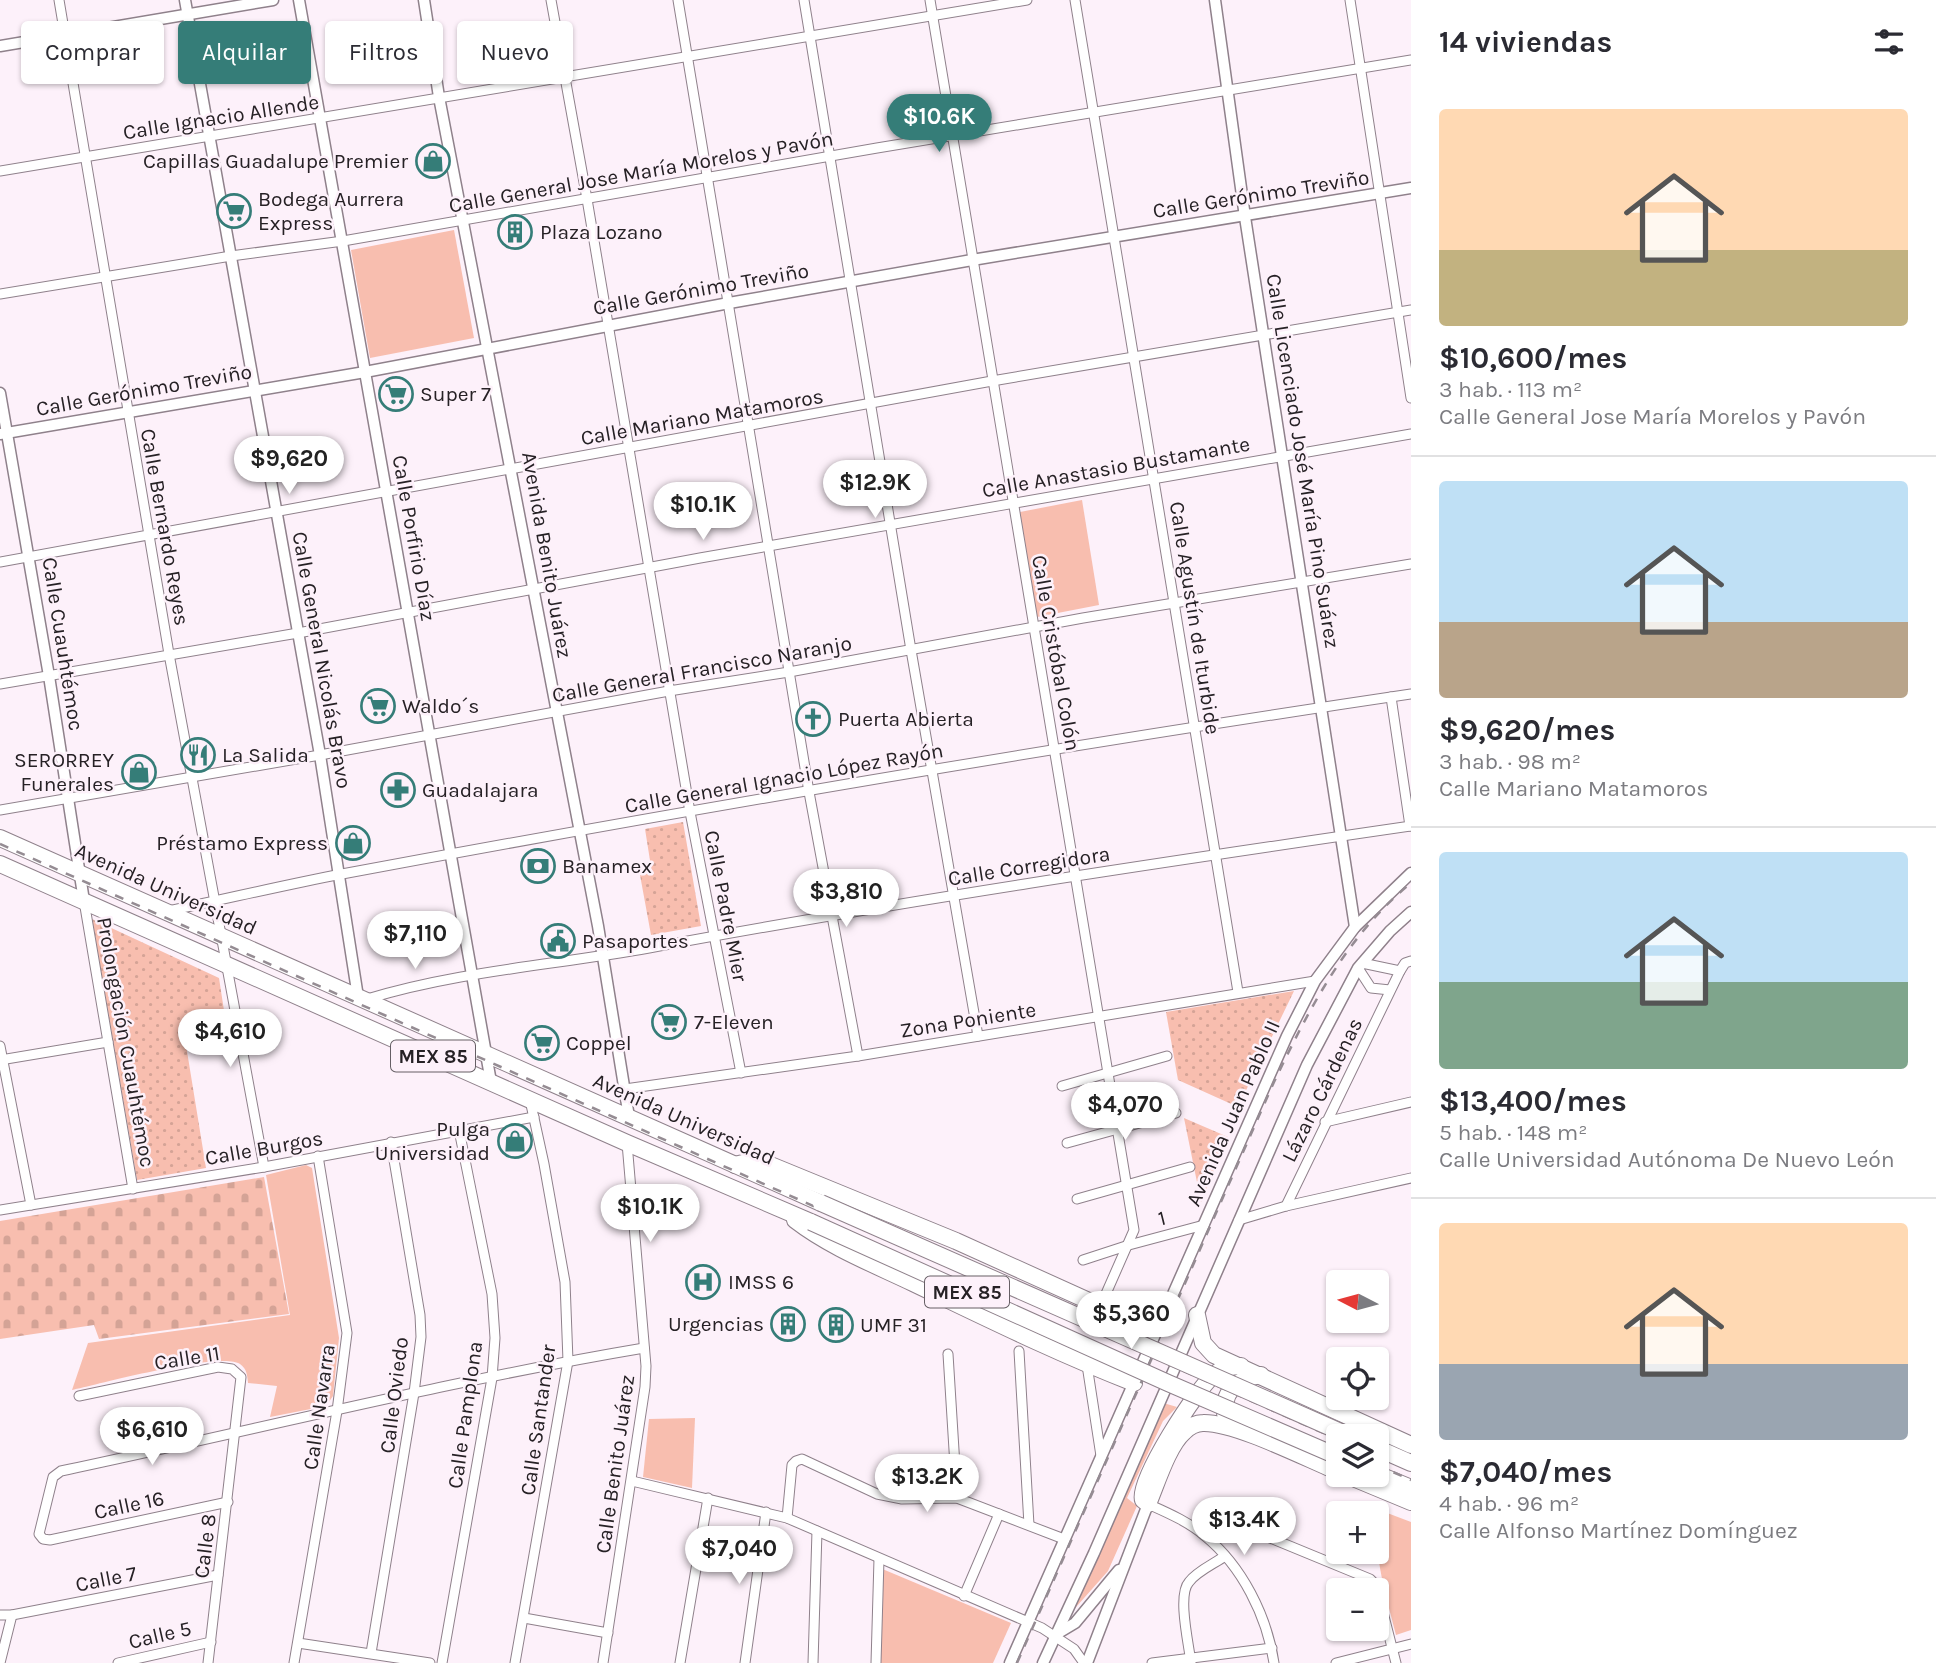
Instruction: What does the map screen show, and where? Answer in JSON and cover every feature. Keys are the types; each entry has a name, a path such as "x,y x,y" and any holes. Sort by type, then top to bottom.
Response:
{"highway":[{"name":"Avenida Universidad","path":"0,838 1326,1426"},
{"name":"Avenida Universidad","path":"0,864 1326,1451"},
{"path":"735,1165 751,1161 768,1164 956,1241 1138,1322 1149,1321 1163,1313"},
{"path":"782,1209 827,1241 1065,1355 1134,1383"},
{"path":"1065,1355 1076,1350 1090,1331 1089,1308 1083,1297"},
{"path":"1197,1315 1200,1335 1214,1355 1411,1446"},
{"path":"1241,1366 1228,1367 1212,1376 1176,1424 1142,1490 1141,1498 1149,1504 1174,1444 1182,1433 1202,1423 1230,1427 1326,1467"},
{"path":"1230,1427 1224,1413 1230,1389 1238,1382 1261,1375"},
{"path":"1389,1453 1411,1463"},
{"path":"1389,1479 1411,1489"},
{"path":"1375,1487 1411,1502"}],"street":[{"name":"Calle Bernardo Reyes","path":"59,0 63,21"},
{"name":"Calle General Nicolás Bravo","path":"185,0 361,998"},
{"path":"141,21 273,0"},
{"name":"Calle Porfirio Díaz","path":"299,0 491,1082"},
{"name":"Avenida Benito Juárez","path":"424,0 439,97 604,956 629,1117"},
{"name":"Calle Padre Mier","path":"551,0 555,21"},
{"path":"678,0 809,792 858,1056"},
{"path":"804,0 911,650 978,1035"},
{"name":"Calle Cristóbal Colón","path":"930,0 1134,1230 1101,1305"},
{"name":"Calle Ignacio Allende","path":"573,74 1027,0"},
{"name":"Calle Agustín de Iturbide","path":"1074,0 1238,992"},
{"name":"Calle Licenciado José María Pino Suárez","path":"1214,0 1355,927"},
{"path":"1350,0 1411,398"},
{"path":"0,47 21,43"},
{"name":"Calle General Jose María Morelos y Pavón","path":"0,295 231,256 343,241 708,177 1411,60"},
{"name":"Calle Bernardo Reyes","path":"74,84 169,654 264,1167"},
{"name":"Calle Ignacio Allende","path":"0,171 320,119 513,84"},
{"name":"Calle Padre Mier","path":"566,84 690,812 741,1073"},
{"name":"Calle Gerónimo Treviño","path":"3,433 365,372 972,260 1411,188"},
{"name":"Calle Mariano Matamoros","path":"0,562 992,381 1411,310"},
{"name":"Calle Cuauhtémoc","path":"0,393 3,433 29,557 84,901"},
{"name":"Calle Anastasio Bustamante","path":"0,684 1411,433"},
{"name":"Calle General Francisco Naranjo","path":"0,810 669,691 1411,564"},
{"name":"Calle General Ignacio López Rayón","path":"165,911 340,874 580,831 1054,749 1411,694"},
{"path":"1391,697 1411,826"},
{"name":"Calle Corregidora","path":"361,998 472,975 604,956 953,894 1411,826"},
{"name":"Avenida Juan Pablo II","path":"1010,1663 1287,1036 1315,981 1355,927 1411,873"},
{"name":"Prolongación Cuauhtémoc","path":"84,901 133,1189"},
{"path":"1042,1663 1094,1553 1299,1081 1360,965 1411,912"},
{"path":"1360,965 1400,971 1405,963 1411,961"},
{"path":"1360,965 1371,988 1391,990"},
{"name":"Lázaro Cárdenas","path":"1286,1206 1400,971"},
{"name":"Zona Poniente","path":"625,1089 858,1056 1315,981"},
{"path":"1,1060 108,1042"},
{"path":"0,1046 31,1205"},
{"path":"1062,1086 1167,1056"},
{"name":"Calle Santander","path":"515,1663 568,1361 565,1282 530,1100"},
{"path":"1325,1122 1411,1102"},
{"path":"1067,1143 1176,1113"},
{"name":"Calle Burgos","path":"0,1210 264,1167 534,1117"},
{"name":"Calle Pamplona","path":"442,1663 492,1378 495,1338 492,1294 459,1130"},
{"name":"Calle Oviedo","path":"371,1653 421,1336 420,1315 390,1142"},
{"name":"Calle Benito Juárez","path":"603,1663 645,1387 627,1143"},
{"name":"Calle Navarra","path":"294,1663 337,1411 347,1333 318,1156"},
{"path":"1077,1199 1190,1167"},
{"path":"1239,1220 1286,1206 1411,1178"},
{"name":"1","path":"1083,1260 1204,1225"},
{"path":"236,1434 414,1393 644,1348"},
{"path":"1019,1351 1029,1525"},
{"path":"948,1354 957,1497"},
{"path":"1087,1365 1101,1457"},
{"name":"Calle 11","path":"79,1396 227,1367 236,1371 242,1382 236,1434"},
{"name":"Calle 16","path":"228,1502 50,1540 43,1539 39,1534 52,1477 61,1471 236,1434"},
{"name":"Calle 8","path":"208,1663 236,1434"},
{"path":"788,1518 792,1465 800,1459 888,1497 913,1500 957,1497 1064,1539"},
{"path":"632,1481 788,1518 1055,1635 1074,1649 1086,1663 1149,1504 1182,1520 1206,1536 1225,1556 1255,1602 1272,1648 1274,1663"},
{"path":"680,1663 708,1498"},
{"path":"745,1663 766,1511"},
{"path":"964,1596 999,1514"},
{"path":"1206,1536 1216,1525 1229,1521 1370,1579 1376,1586 1396,1663"},
{"path":"813,1663 817,1531"},
{"path":"1191,1661 1183,1598 1186,1586 1191,1579 1225,1556"},
{"path":"876,1663 879,1559"},
{"path":"1055,1635 1075,1623 1125,1563"},
{"name":"Calle 7","path":"0,1615 12,1615 218,1574"},
{"path":"0,1663 12,1615"},
{"path":"524,1618 608,1633"},
{"name":"Calle 5","path":"117,1663 211,1642"},
{"path":"298,1643 430,1663"},
{"path":"1336,1663 1411,1644"},
{"path":"1152,1663 1191,1661 1272,1648"}],"green space":[{"path":"454,230 474,338 370,358 351,250"},
{"path":"1082,500 1099,605 1037,617 1020,512"},
{"path":"683,822 701,926 651,935 640,875 652,873 645,829"},
{"path":"92,919 219,978 227,1030 185,1039 206,1168 137,1180"},
{"path":"1294,991 1238,1107 1178,1080 1166,1012"},
{"path":"1184,1118 1228,1137 1201,1202"},
{"path":"306,1165 312,1168 339,1338 333,1396 326,1406 270,1417 277,1386 248,1383 242,1366 228,1361 186,1365 72,1390 88,1343 290,1315 266,1175"},
{"path":"264,1177 289,1314 99,1339 94,1325 0,1339 0,1221"},
{"path":"1160,1402 1177,1407 1163,1421 1127,1498 1137,1506 1108,1571 1069,1615"},
{"path":"695,1418 692,1488 643,1477 649,1419"},
{"path":"1389,1514 1411,1522 1411,1630 1396,1635 1389,1606 1389,1578 1383,1578 1380,1564 1389,1564"},
{"path":"880,1568 1011,1623 993,1663 879,1663"}],"railway":[{"path":"0,844 1326,1434"},
{"path":"1017,1663 1287,1055 1316,1001 1349,950 1388,903 1411,883"},
{"path":"1389,1470 1411,1480"}],"place":[{"name":"Capillas Guadalupe Premier","path":"433,161"},
{"name":"Bodega Aurrera Express","path":"234,211"},
{"name":"Plaza Lozano","path":"515,232"},
{"name":"Super 7","path":"396,394"},
{"name":"Waldo´s","path":"378,706"},
{"name":"Puerta Abierta","path":"813,719"},
{"name":"La Salida","path":"198,755"},
{"name":"SERORREY Funerales","path":"139,772"},
{"name":"Guadalajara","path":"398,790"},
{"name":"Préstamo Express","path":"353,843"},
{"name":"Banamex","path":"538,866"},
{"name":"Pasaportes","path":"558,941"},
{"name":"7-Eleven","path":"669,1022"},
{"name":"Coppel","path":"542,1043"},
{"name":"Pulga Universidad","path":"515,1141"},
{"name":"IMSS 6","path":"703,1282"},
{"name":"Urgencias","path":"788,1324"},
{"name":"UMF 31","path":"836,1325"}]}
